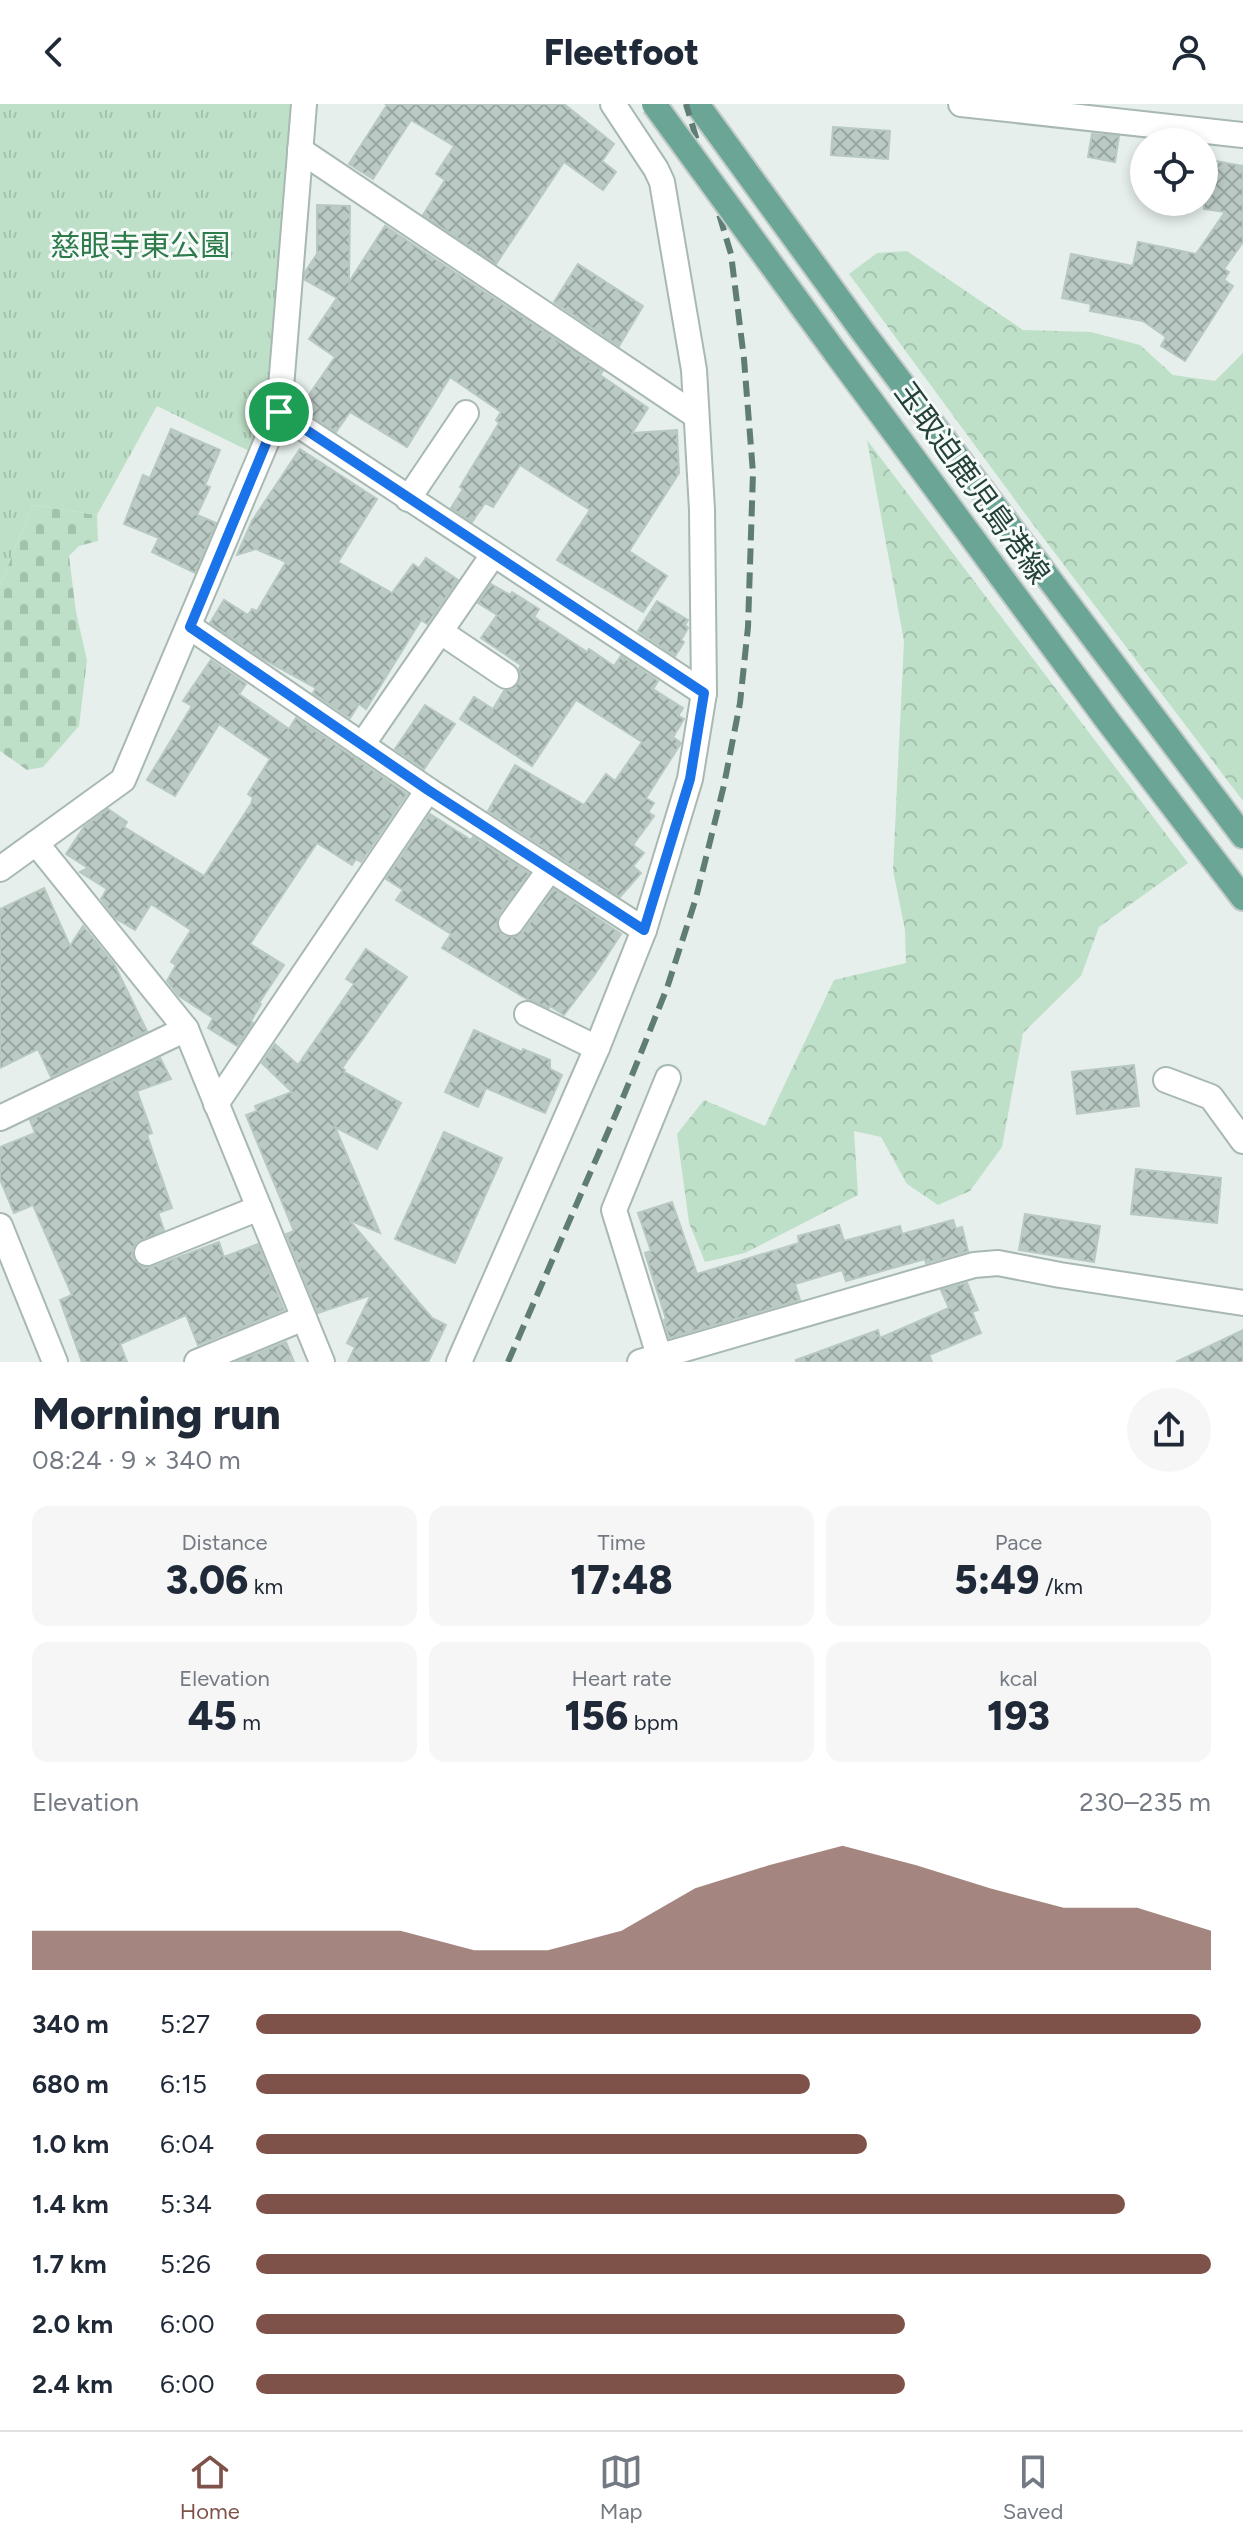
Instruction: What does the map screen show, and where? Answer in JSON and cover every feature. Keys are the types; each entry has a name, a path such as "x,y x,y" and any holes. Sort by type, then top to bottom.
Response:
{"main road":[{"name":"玉取迫鹿児島港線","path":"654,104 1107,720 1243,898"},
{"name":"玉取迫鹿児島港線","path":"697,104 863,332 1243,836"}],"street":[{"path":"0,869 123,780 279,412 304,104"},
{"path":"459,1362 597,1048 644,930 690,779 704,693 702,510 694,370 665,196 656,169 613,104"},
{"path":"961,104 1243,135"},
{"path":"300,150 695,415"},
{"path":"279,412 704,693"},
{"path":"408,499 466,413"},
{"path":"362,745 493,555"},
{"path":"190,627 428,790 644,930"},
{"path":"441,632 506,676"},
{"path":"216,1104 428,790"},
{"path":"36,843 186,1029 322,1362"},
{"path":"511,923 550,869"},
{"path":"527,1014 597,1048"},
{"path":"0,1118 186,1029"},
{"path":"668,1078 614,1210 653,1360 960,1269 998,1263 1243,1303"},
{"path":"1166,1080 1211,1097 1243,1141"},
{"path":"147,1253 259,1208"},
{"path":"0,1226 55,1362"},
{"path":"197,1362 304,1318"}],"green space":[{"name":"慈眼寺東公園","path":"0,104 294,104 267,412 251,452 157,406 97,515 33,505 0,585"},
{"path":"907,251 1023,330 1091,332 1140,345 1173,375 1215,381 1243,353 1243,801 1026,515 849,274 877,253"},
{"path":"867,440 1188,863 1099,927 1081,976 1023,1033 1002,1147 970,1191 938,1205 907,1184 881,1137 854,1131 858,1195 745,1253 705,1262 689,1223 677,1134 704,1100 765,1126 834,980 906,963 905,930 893,870 904,641"},
{"path":"33,505 97,515 98,541 79,546 69,556 76,612 87,660 79,726 43,767 27,770 0,751 0,585"}],"building":[{"path":"385,104 564,104 614,144 602,161 616,172 603,190 564,162 496,264 423,215 445,180 436,174 454,146 411,120 373,179 349,164"},
{"path":"833,127 890,131 888,159 831,155"},
{"path":"1092,134 1119,136 1115,162 1088,157"},
{"path":"1218,162 1243,166 1243,242 1224,269 1229,272 1224,280 1233,286 1185,361 1161,346 1166,337 1143,321 1090,311 1091,304 1062,298 1071,254 1133,266 1138,242 1196,254 1225,212 1218,211"},
{"path":"317,205 350,206 349,282 385,226 603,371 600,375 648,408 632,433 677,430 679,473 629,551 667,576 643,612 557,560 590,510 520,465 493,507 485,503 472,522 451,508 463,489 460,487 499,423 496,420 501,412 450,377 407,447 350,412 336,432 300,408 335,357 309,339 337,298 305,280 305,272 317,254"},
{"path":"578,264 643,306 619,346 554,302"},
{"path":"171,429 220,450 205,485 210,487 197,515 216,523 195,573 152,552 159,538 124,524 143,475 150,478"},
{"path":"300,449 377,499 338,562 392,593 413,564 419,568 426,558 458,580 427,624 421,620 366,709 359,704 350,718 313,693 316,688 263,659 210,623 224,600 248,615 252,609 257,611 286,562 256,549 237,555 252,521"},
{"path":"491,584 510,595 512,592 539,609 534,617 587,652 589,649 614,666 621,656 658,681 653,689 683,708 678,716 684,719 673,737 681,743 646,798 654,803 648,812 654,816 633,845 644,853 633,866 641,873 620,897 488,811 515,765 584,805 606,774 615,781 642,742 576,700 532,766 460,719 474,697 493,709 504,691 513,689 521,678 521,665 481,638 497,615 478,603"},
{"path":"657,601 688,620 685,625 688,628 681,640 684,642 675,656 638,631"},
{"path":"211,660 246,684 239,694 289,729 296,718 407,794 361,862 356,859 352,865 317,843 250,944 284,965 259,1003 251,1021 253,1023 237,1046 208,1028 213,1018 179,996 167,981 176,965 171,962 191,930 151,904 135,930 115,918 101,899 107,889 80,872 88,868 66,854 84,827 108,809 127,822 124,827 204,876 251,804 253,798 248,794 270,759 219,724 175,796 147,780 192,706 183,701"},
{"path":"425,705 455,724 424,769 395,749"},
{"path":"430,814 529,873 498,915 497,928 503,936 516,937 523,932 554,889 621,934 564,1015 550,1006 527,999 442,948 451,934 396,900 403,890 386,879"},
{"path":"44,888 70,946 83,926 114,964 147,1031 51,1077 38,1049 0,1068 0,909"},
{"path":"366,949 407,977 342,1068 344,1072 401,1103 377,1149 335,1127 380,1233 349,1220 432,1318 446,1325 428,1362 348,1362 355,1347 347,1343 371,1295 318,1313 286,1234 294,1231 246,1115 257,1111 255,1106 292,1092 262,1063 275,1044 298,1065 354,984 346,979"},
{"path":"474,1030 522,1052 523,1049 550,1060 550,1069 562,1075 545,1113 486,1088 478,1107 445,1092"},
{"path":"160,1058 171,1079 137,1091 152,1133 147,1135 172,1208 158,1213 164,1230 136,1243 132,1250 133,1259 144,1268 219,1242 224,1257 258,1244 284,1310 198,1345 186,1315 120,1344 127,1362 82,1362 60,1300 72,1295 33,1205 14,1213 0,1179 0,1147 35,1133 30,1120"},
{"path":"1134,1065 1139,1106 1077,1114 1072,1072"},
{"path":"444,1132 502,1158 455,1263 395,1239"},
{"path":"1136,1169 1221,1178 1217,1223 1131,1214"},
{"path":"672,1202 697,1274 799,1243 798,1236 839,1225 844,1241 900,1226 902,1234 953,1220 956,1229 962,1227 968,1251 926,1263 925,1259 846,1281 842,1270 795,1284 800,1300 669,1338 645,1253 651,1251 638,1213"},
{"path":"1025,1214 1100,1226 1094,1262 1019,1250"},
{"path":"967,1283 978,1310 972,1312 981,1333 929,1355 932,1362 796,1362 878,1330 880,1338 949,1308 941,1290"},
{"path":"1243,1330 1243,1362 1176,1362"},
{"path":"286,1342 294,1362 236,1362"}],"railway":[{"path":"508,1362 667,988 696,898 724,785 740,703 748,627 753,473 744,359 731,254 686,104"}],"route":[{"path":"279,412 704,693 690,779 644,930 428,790 190,627 279,412"}]}
